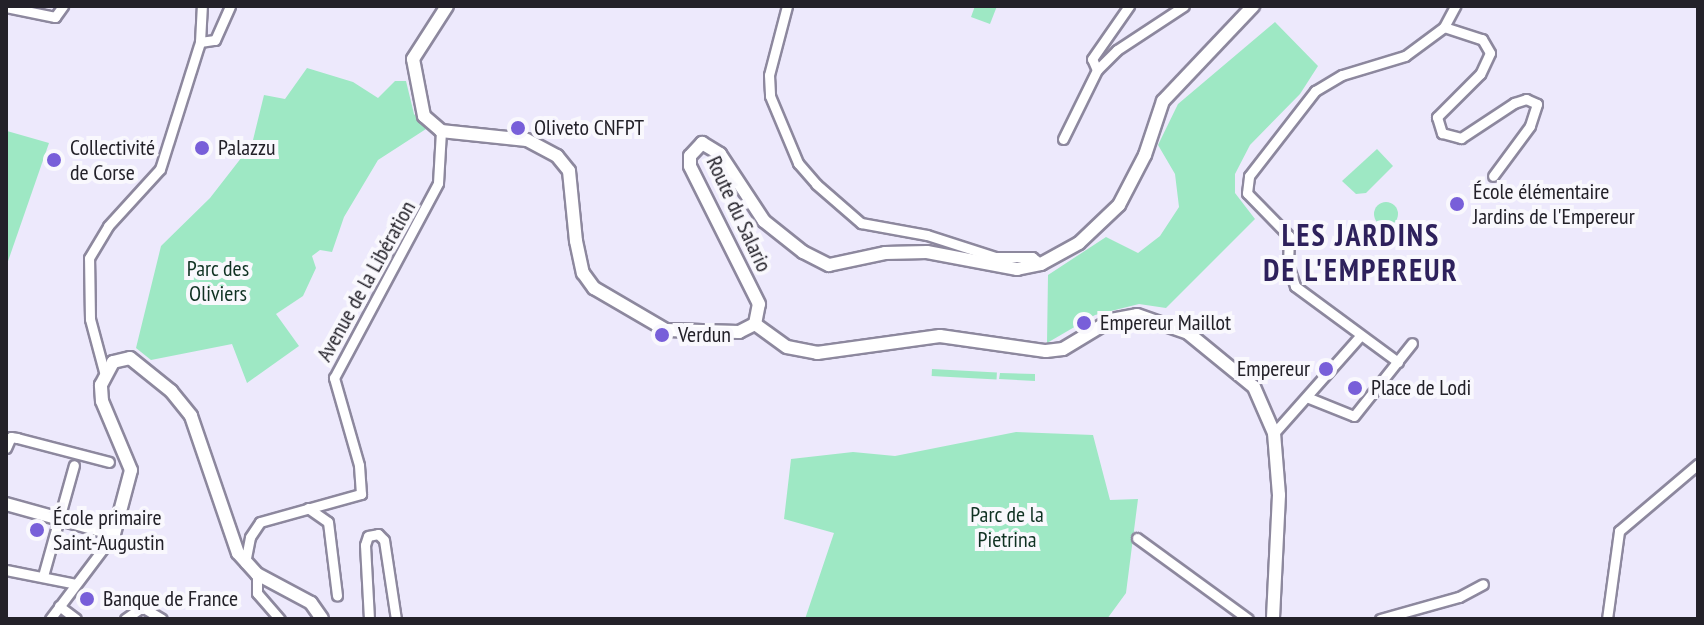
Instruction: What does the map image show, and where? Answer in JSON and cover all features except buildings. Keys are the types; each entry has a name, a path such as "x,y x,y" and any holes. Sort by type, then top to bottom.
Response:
{"main road":[{"path":"447,6 413,59 424,116 441,131 527,140 557,156 569,171 576,241 583,273 594,288 666,330 739,332 755,324 803,352 834,353 940,336 1046,351 1063,349 1111,320 1150,318 1188,333 1246,380 1274,433 1279,495 1273,619"},
{"name":"Route du Salario","path":"755,324 759,304 690,166 690,156 702,143 720,154 764,221 803,252 829,265 913,252 1017,269 1041,264 1079,243 1119,205 1145,155 1163,101 1253,6"},
{"path":"6,504 114,534 131,470 102,401 105,375 113,362 130,358 185,405 245,563 257,574 296,592 322,619"}],"street":[{"path":"6,7 55,17 63,6"},
{"path":"105,375 90,319 87,266 108,226 160,169 200,42 202,6"},
{"path":"200,42 215,40 230,6"},
{"path":"787,6 769,75 770,96 798,163 816,184 861,223 927,235 995,257 1032,257 1041,264"},
{"path":"1097,70 1092,59 1129,6"},
{"path":"1063,139 1097,70 1117,50 1184,6"},
{"path":"1398,362 1295,286 1288,265 1285,227 1251,199 1246,184 1315,91 1342,75 1405,56 1444,27 1455,6"},
{"path":"1444,27 1482,39 1490,53 1480,74 1437,117 1442,133 1461,138 1514,103 1526,99 1537,104 1530,126 1493,176"},
{"name":"Avenue de la Libération","path":"308,508 361,494 359,465 334,378 438,183 441,131"},
{"path":"1274,433 1309,398 1360,336"},
{"path":"1309,398 1354,416 1412,343"},
{"path":"6,448 11,437 109,462"},
{"path":"1607,619 1611,564 1619,531 1698,464"},
{"path":"43,576 74,465"},
{"path":"245,563 253,527 308,508 328,522 337,595"},
{"path":"50,619 114,534"},
{"path":"369,619 365,545 368,536 378,534 384,540 396,619"},
{"path":"1137,538 1248,619"},
{"path":"6,570 76,584"},
{"path":"257,574 257,593 280,619"},
{"path":"1380,619 1459,597 1483,584"},
{"path":"59,606 76,619"},
{"path":"125,619 142,607 162,619"}],"green space":[{"path":"975,6 997,6 990,24 971,17"},
{"path":"1275,22 1318,66 1300,94 1250,145 1235,174 1235,193 1255,219 1166,308 1139,304 1095,315 1047,343 1048,275 1106,237 1138,253 1160,236 1179,207 1175,174 1158,145 1178,104"},
{"name":"Parc des Oliviers","path":"307,68 353,82 378,98 395,81 406,81 414,114 426,129 378,160 344,217 332,252 320,250 312,256 316,268 303,296 276,314 299,346 247,383 232,344 151,360 136,348 161,246 210,198 252,144 264,95 285,99"},
{"path":"7,131 49,143 6,267 6,134"},
{"path":"1377,149 1393,166 1366,193 1356,194 1342,181"},
{"path":"1386,202 1394,206 1398,214 1394,222 1386,226 1378,222 1374,214 1378,206"},
{"path":"932,369 997,372 997,379 932,376"},
{"path":"1000,373 1035,374 1035,381 999,379"},
{"name":"Parc de la Pietrina","path":"1016,432 1093,435 1110,500 1138,499 1126,593 1107,619 805,619 834,533 784,519 791,459 853,452 895,456"}],"place":[{"name":"Oliveto CNFPT","path":"518,128"},
{"name":"Palazzu","path":"202,148"},
{"name":"Collectivité de Corse","path":"54,160"},
{"name":"École élémentaire Jardins de l'Empereur","path":"1457,204"},
{"name":"Empereur Maillot","path":"1084,323"},
{"name":"Verdun","path":"662,335"},
{"name":"Empereur","path":"1326,369"},
{"name":"Place de Lodi","path":"1355,388"},
{"name":"École primaire Saint-Augustin","path":"37,530"},
{"name":"Banque de France","path":"87,599"}],"district":[{"name":"LES JARDINS DE L'EMPEREUR","path":"1361,252"}]}
